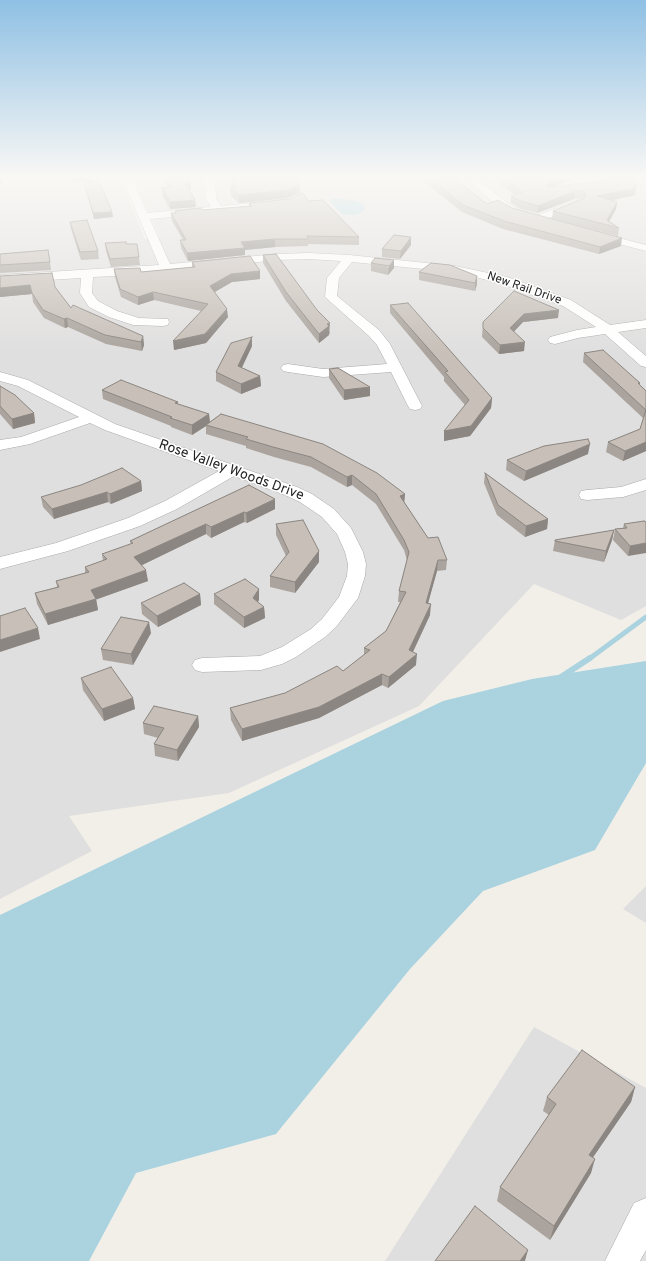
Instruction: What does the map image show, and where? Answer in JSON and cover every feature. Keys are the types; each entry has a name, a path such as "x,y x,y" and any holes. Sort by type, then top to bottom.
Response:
{"street":[{"path":"152,237 166,268"},
{"path":"603,237 646,248"},
{"name":"New Rail Drive","path":"0,279 166,268 277,257 309,256 348,258 455,269 503,280 567,303 608,329 646,362"},
{"path":"348,258 333,278 330,293 336,302 374,333 383,344 394,368 415,406"},
{"path":"87,273 86,293 93,304 113,314 138,322 163,322"},
{"path":"555,340 577,334 646,324"},
{"path":"288,368 323,373 394,368"},
{"name":"Rose Valley Woods Drive","path":"0,376 17,381 41,392 110,427 291,491 306,498 328,513 345,532 357,564 356,576 348,598 329,623 318,633 289,652 275,659 261,663 202,665"},
{"path":"0,445 24,441 90,418"},
{"path":"0,563 62,547 134,522 171,505 233,470"},
{"path":"587,495 623,492 646,484"},
{"path":"622,1261 646,1215"}],"shaded area":[{"path":"0,237 144,237 145,239 160,237 646,237 646,606 621,620 534,584 419,706 229,793 69,816 92,851 0,899"},
{"path":"646,886 646,923 623,909"},
{"path":"534,1027 646,1088 646,1261 385,1261"}],"water":[{"path":"646,661 646,763 595,850 483,891 410,969 276,1134 136,1173 89,1261 0,1261 0,915 443,701 532,679"}],"building":[{"path":"75,237 93,237 98,251 80,252"},
{"path":"184,237 307,237 308,239 275,239 241,242 245,248 187,253 180,240 186,240"},
{"path":"392,237 411,237 401,251 382,249"},
{"path":"563,237 622,238 600,247"},
{"path":"126,242 126,244 137,244 139,257 110,259 105,243"},
{"path":"48,250 50,262 0,265 0,254"},
{"path":"276,254 317,310 330,323 327,324 329,326 319,334 286,292 263,255"},
{"path":"250,256 260,271 231,274 210,286 227,309 205,334 173,341 208,304 153,292 138,297 120,289 114,269 140,268 141,272 195,267 192,262"},
{"path":"375,258 394,260 389,266 371,263"},
{"path":"431,263 450,265 477,276 475,283 419,272"},
{"path":"52,273 55,287 71,308 73,305 143,336 141,342 105,335 67,318 64,319 43,310 32,293 30,285 0,288 0,276"},
{"path":"514,291 559,310 524,314 510,328 525,342 500,345 483,328 483,322"},
{"path":"408,303 492,398 471,426 444,431 469,400 445,372 448,371 390,305"},
{"path":"252,337 238,366 260,376 241,384 216,372 231,343"},
{"path":"603,350 640,383 638,383 646,391 646,410 584,353"},
{"path":"338,368 370,387 344,390 329,369"},
{"path":"121,380 178,402 175,403 209,414 192,425 170,418 172,417 102,390"},
{"path":"0,386 15,395 34,413 12,419 0,406"},
{"path":"646,410 646,442 625,451 608,442 640,429"},
{"path":"221,414 323,444 377,473 405,494 400,496 428,538 438,537 447,560 438,560 426,603 431,604 409,650 417,654 389,677 382,674 319,707 242,729 230,708 285,693 337,666 343,671 370,650 364,648 386,631 406,592 399,591 409,552 404,540 376,494 352,475 347,477 311,457 246,439 248,437 206,425"},
{"path":"588,439 590,444 526,471 507,460 544,446"},
{"path":"122,468 141,481 110,494 107,492 52,509 41,497 81,485"},
{"path":"485,473 548,519 526,526 498,505"},
{"path":"249,485 275,499 246,513 244,512 211,527 206,524 134,557 146,570 91,590 96,599 45,614 35,593 59,587 56,581 89,572 85,567 107,559 102,554 133,543 130,541"},
{"path":"303,520 319,551 295,582 270,576 289,552 276,524"},
{"path":"646,522 646,543 630,546 615,529 627,528 624,524"},
{"path":"614,530 606,551 555,541 555,540"},
{"path":"245,579 259,589 253,598 264,607 244,617 214,594"},
{"path":"184,583 200,594 157,616 141,603"},
{"path":"25,608 38,628 0,640 0,616"},
{"path":"121,617 149,622 131,654 101,649"},
{"path":"111,667 133,698 102,709 81,678"},
{"path":"154,706 198,716 177,750 154,744 164,728 143,723"},
{"path":"582,1050 635,1087 589,1155 595,1159 554,1226 500,1187 556,1104 547,1097"},
{"path":"475,1206 528,1250 520,1261 435,1261"}],"waterway":[{"path":"589,659 646,617"},
{"path":"561,677 590,658"}]}
